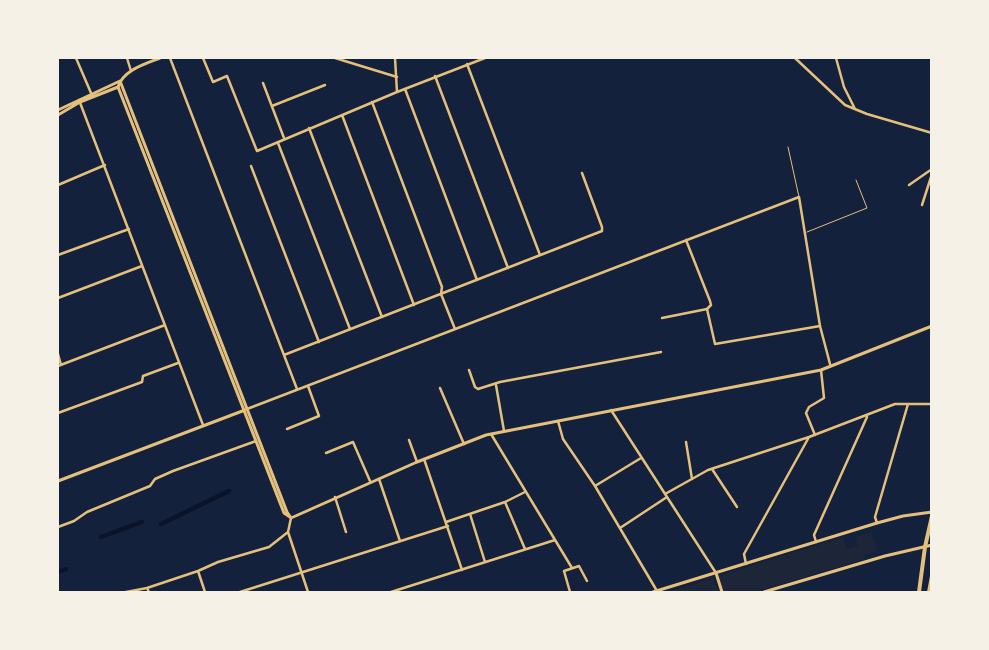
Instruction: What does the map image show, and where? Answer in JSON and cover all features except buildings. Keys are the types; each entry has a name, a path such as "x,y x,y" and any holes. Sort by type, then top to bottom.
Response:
{"highway":[{"path":"919,592 932,514"},
{"path":"929,592 932,576"}],"main road":[{"path":"58,115 91,93 120,81 131,71 160,58"},
{"path":"120,81 118,87 256,441 291,518 424,459 491,434 610,410 721,391 821,370 932,326"},
{"path":"120,81 244,410"},
{"path":"58,110 118,87"},
{"path":"58,481 244,410"},
{"path":"655,592 876,523 903,516 932,514"},
{"path":"765,592 879,558 932,545"},
{"path":"716,573 722,592"}],"street":[{"path":"76,58 91,93"},
{"path":"126,58 131,71"},
{"path":"170,58 298,390"},
{"path":"203,58 213,82 228,76 257,151 372,102 484,58"},
{"path":"335,58 396,77"},
{"path":"395,58 397,92"},
{"path":"795,58 838,100 856,110 932,133"},
{"path":"836,58 844,87 856,110"},
{"path":"467,64 540,256"},
{"path":"436,76 508,268"},
{"path":"263,83 285,138"},
{"path":"272,106 325,85"},
{"path":"404,89 477,280"},
{"path":"80,100 203,425"},
{"path":"372,102 442,287 442,294 455,329"},
{"path":"342,115 414,305"},
{"path":"309,128 382,317"},
{"path":"278,143 350,329"},
{"path":"58,185 105,165"},
{"path":"251,166 319,342"},
{"path":"909,185 932,169"},
{"path":"284,355 603,230 582,173"},
{"path":"922,205 932,174"},
{"path":"244,410 799,197 820,326 830,366"},
{"path":"58,255 129,229"},
{"path":"662,318 707,309 711,305 686,240"},
{"path":"58,298 142,266"},
{"path":"707,309 716,344 820,326"},
{"path":"58,354 59,365 165,325"},
{"path":"469,370 476,388 661,352"},
{"path":"58,414 142,382 143,376 179,363"},
{"path":"814,435 806,413 809,407 824,398 821,370"},
{"path":"496,385 504,431"},
{"path":"287,429 319,416 308,386"},
{"path":"440,388 464,444"},
{"path":"620,528 692,479 712,469 809,437 895,404 932,404"},
{"path":"876,523 875,518 908,404"},
{"path":"610,410 716,573"},
{"path":"816,542 814,535 867,416"},
{"path":"558,421 563,439 595,486 655,592"},
{"path":"491,434 572,568"},
{"path":"746,564 744,554 809,437"},
{"path":"409,440 417,462"},
{"path":"58,528 74,521 87,512 150,486 155,479 173,471 256,441"},
{"path":"326,454 353,442 370,482"},
{"path":"686,442 692,479"},
{"path":"595,486 641,458"},
{"path":"424,459 462,570"},
{"path":"712,469 737,507"},
{"path":"379,478 400,541"},
{"path":"240,592 400,541 506,502 525,492"},
{"path":"335,497 346,532"},
{"path":"506,502 525,549"},
{"path":"470,514 485,562"},
{"path":"291,518 288,532 308,592"},
{"path":"126,592 147,588 198,571 210,564 273,545 288,532"},
{"path":"391,592 555,540"},
{"path":"570,592 564,572 579,566 586,581"},
{"path":"198,571 206,592"},
{"path":"147,588 149,592"}],"lane":[{"path":"788,147 799,197"},
{"path":"806,232 867,208 856,180"}],"shaded area":[{"path":"871,532 877,551 864,555 865,559 754,592 723,592 719,576 843,537 847,549 858,546 855,537"},
{"path":"712,579 719,592 668,592"}],"waterway":[{"path":"161,524 229,491"},
{"path":"101,537 142,522"},
{"path":"58,572 66,569"}]}
